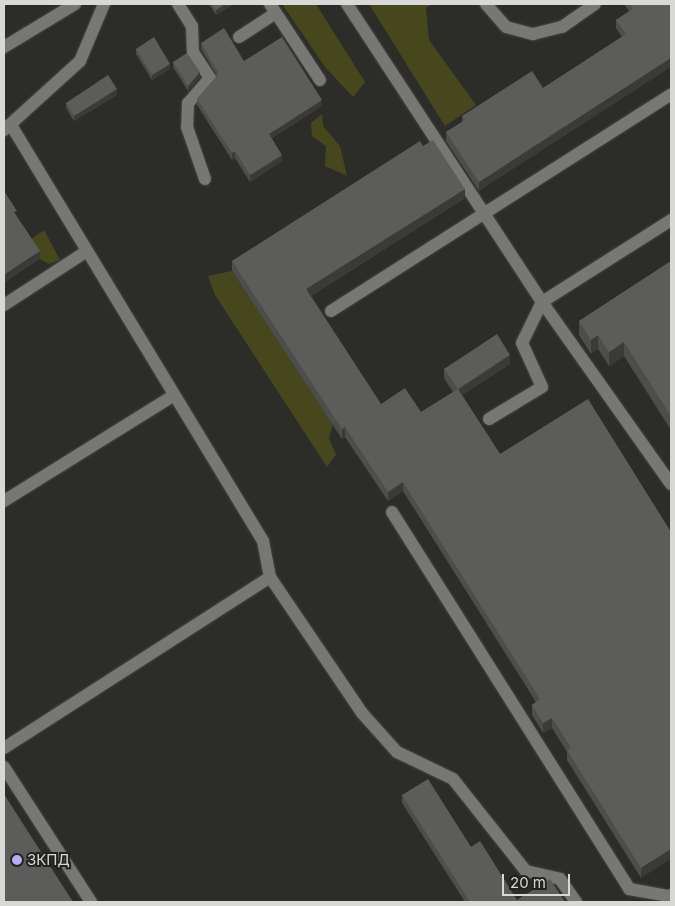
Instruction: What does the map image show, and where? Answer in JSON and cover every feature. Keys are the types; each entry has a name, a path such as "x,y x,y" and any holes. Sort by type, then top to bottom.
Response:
{"street":[{"path":"4,46 75,4"},
{"path":"104,4 80,61 8,128 87,251 173,396 263,541 270,577 362,713 397,752 453,779 526,871 560,879 576,902"},
{"path":"178,4 192,26 193,52 210,78 188,103 186,127 205,179"},
{"path":"347,4 542,302 671,484"},
{"path":"486,4 506,27 534,34 562,27 595,4"},
{"path":"239,37 273,9 320,80"},
{"path":"331,311 671,94"},
{"path":"489,419 542,387 522,343 542,302 671,220"},
{"path":"4,305 87,251"},
{"path":"4,501 173,396"},
{"path":"392,512 629,889 671,895"},
{"path":"4,748 270,577"},
{"path":"4,767 91,902"}],"shaded area":[{"path":"282,4 316,4 365,82 353,97 325,67"},
{"path":"369,4 431,4 426,8 429,40 476,105 445,126"},
{"path":"322,114 323,126 340,146 347,176 325,166 326,146 312,136 311,123"},
{"path":"44,230 60,260 49,264 40,259 28,241"},
{"path":"232,271 333,425 329,438 336,455 327,467 215,295 208,276"}],"building":[{"path":"212,4 225,4 216,10"},
{"path":"630,4 671,4 671,58 479,182 446,132 465,120 462,116 532,71 543,88 626,34 616,20 633,9"},
{"path":"224,28 244,61 282,37 322,100 269,134 282,155 250,175 235,151 232,153 197,99 218,72 201,43"},
{"path":"154,37 170,64 152,75 136,49"},
{"path":"187,53 200,72 188,86 173,62"},
{"path":"108,75 117,89 74,116 66,103"},
{"path":"433,140 465,189 306,289 381,404 405,388 421,412 458,389 500,454 588,399 671,532 671,849 641,868 567,750 571,748 552,718 543,723 532,705 540,699 403,482 388,492 345,427 342,429 232,261 420,141 423,146"},
{"path":"4,191 17,211 14,212 40,251 4,275"},
{"path":"671,261 671,416 624,342 609,352 598,335 591,340 579,321"},
{"path":"497,334 510,355 458,389 444,369"},
{"path":"428,779 471,847 480,841 517,900 550,879 565,902 470,902 402,795"},
{"path":"4,794 73,902 4,902"}],"place":[{"name":"ЗКПД","path":"17,860"}]}
